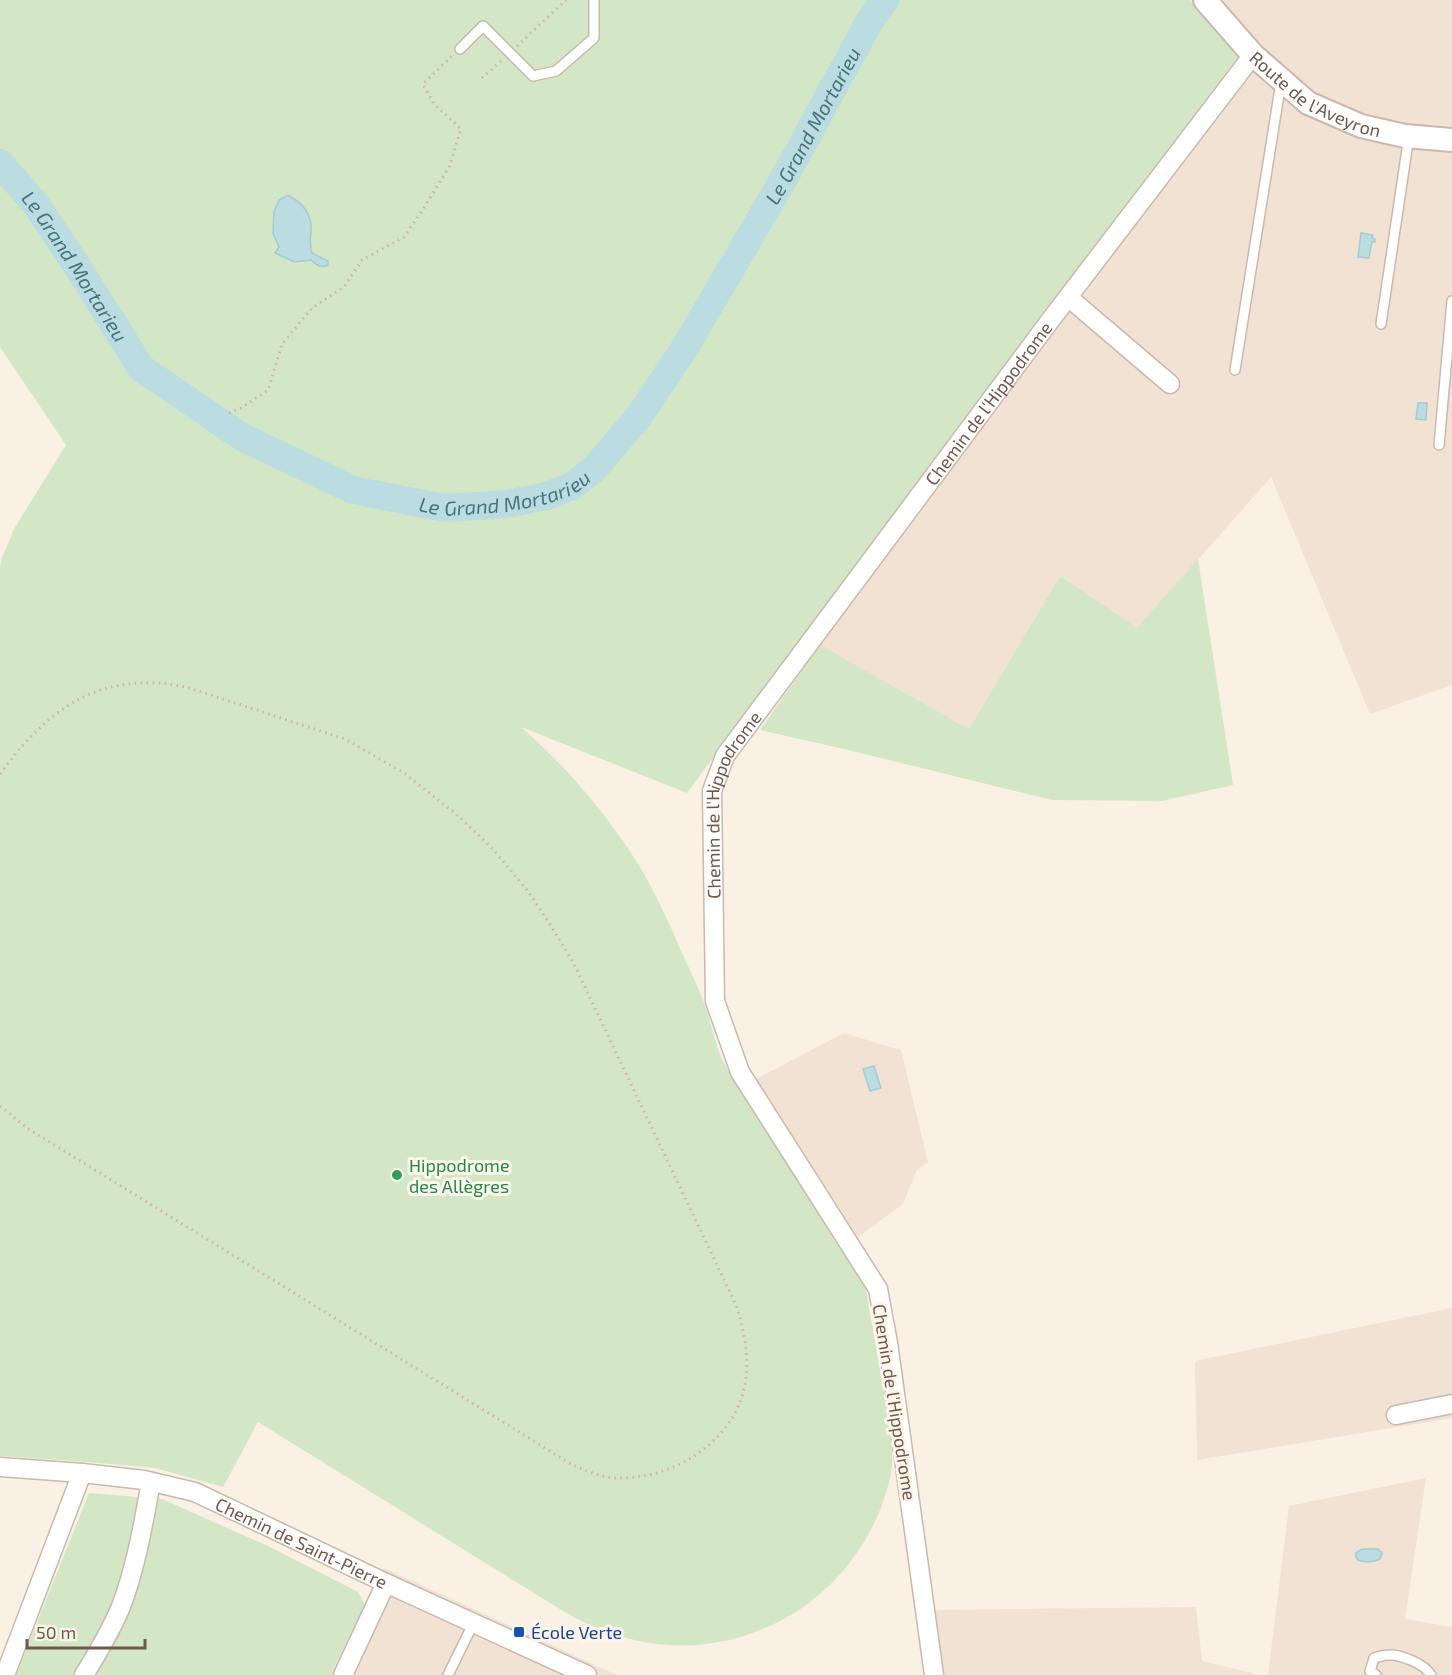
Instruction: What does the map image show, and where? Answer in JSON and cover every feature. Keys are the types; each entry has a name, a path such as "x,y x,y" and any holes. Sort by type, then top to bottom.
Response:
{"street":[{"name":"Route de l'Aveyron","path":"1205,0 1253,55 1308,104 1361,126 1409,136 1452,140"},
{"name":"Chemin de l'Hippodrome","path":"934,1675 888,1343 878,1289 740,1072 715,1001 712,791 725,756 1068,297 1253,55"},
{"path":"1068,297 1170,384"},
{"path":"1396,1415 1452,1404"},
{"name":"Chemin de Saint-Pierre","path":"0,1467 82,1473 151,1482 195,1492 587,1675"},
{"path":"5,1675 82,1473"},
{"path":"84,1675 102,1646 120,1609 141,1540 151,1482"},
{"path":"343,1675 386,1582"}],"lane":[{"path":"460,49 483,26 533,76 556,71 594,38 594,0"},
{"path":"1235,370 1281,80"},
{"path":"1381,324 1409,136"},
{"path":"1439,445 1452,301"},
{"path":"448,1675 474,1622"},
{"path":"1376,1675 1370,1671 1374,1658 1390,1654 1417,1662 1427,1668 1431,1675"}],"path":[{"path":"482,78 566,0"},
{"path":"229,413 268,390 282,344 312,308 344,287 362,260 404,237 425,206 449,167 460,129 434,104 423,84 460,49"},
{"path":"0,774 26,740 60,710 78,699 97,690 116,686 159,683 186,687 345,739 404,773 456,814 491,847 527,890 559,937 731,1295 742,1322 746,1340 747,1358 738,1408 724,1431 706,1448 684,1462 660,1472 637,1476 614,1478 592,1473 571,1464 37,1134 0,1106"}],"shaded area":[{"path":"1189,0 1452,0 1452,685 1370,714 1271,477 1137,629 1060,576 969,729 803,636 1239,58"},
{"path":"844,1033 901,1050 928,1162 917,1170 903,1204 858,1237 756,1079"},
{"path":"1452,1308 1452,1418 1197,1460 1195,1361"},
{"path":"1426,1478 1405,1619 1452,1627 1452,1675 1268,1675 1289,1506"},
{"path":"384,1568 617,1675 330,1675"},
{"path":"1196,1607 1202,1661 1260,1675 932,1675 923,1610"}],"green space":[{"path":"0,0 1189,0 1239,58 687,793 521,727 584,790 612,825 637,862 661,907 698,988 723,1061 866,1291 890,1427 892,1465 889,1483 876,1520 856,1555 830,1585 799,1610 782,1620 755,1632 699,1645 644,1642 616,1635 563,1611 258,1422 223,1487 155,1468 0,1456 0,567 14,529 66,445 0,347"},
{"path":"1198,559 1233,785 1162,801 1052,800 760,730 820,645 969,729 1060,576 1137,628"},
{"path":"89,1493 162,1499 268,1546 358,1592 365,1605 330,1675 16,1675"}],"water":[{"path":"288,195 306,210 311,224 312,253 328,261 328,265 321,266 311,260 294,262 275,253 279,247 273,233 274,212 279,200"},
{"path":"1361,233 1373,235 1372,238 1375,239 1375,242 1372,242 1369,258 1358,257"},
{"path":"1418,403 1427,403 1426,420 1416,419"},
{"path":"874,1066 881,1088 870,1091 863,1069"},
{"path":"1362,1549 1378,1549 1382,1553 1380,1559 1369,1562 1358,1560 1356,1553"}],"waterway":[{"name":"Le Grand Mortarieu","path":"0,163 37,206 141,368 242,437 353,490 444,508 507,504 546,496 571,487 594,469 640,415 684,349 783,180 869,22 885,0"}],"place":[{"name":"Hippodrome des Allègres","path":"397,1175"},
{"name":"École Verte","path":"519,1632"}]}
